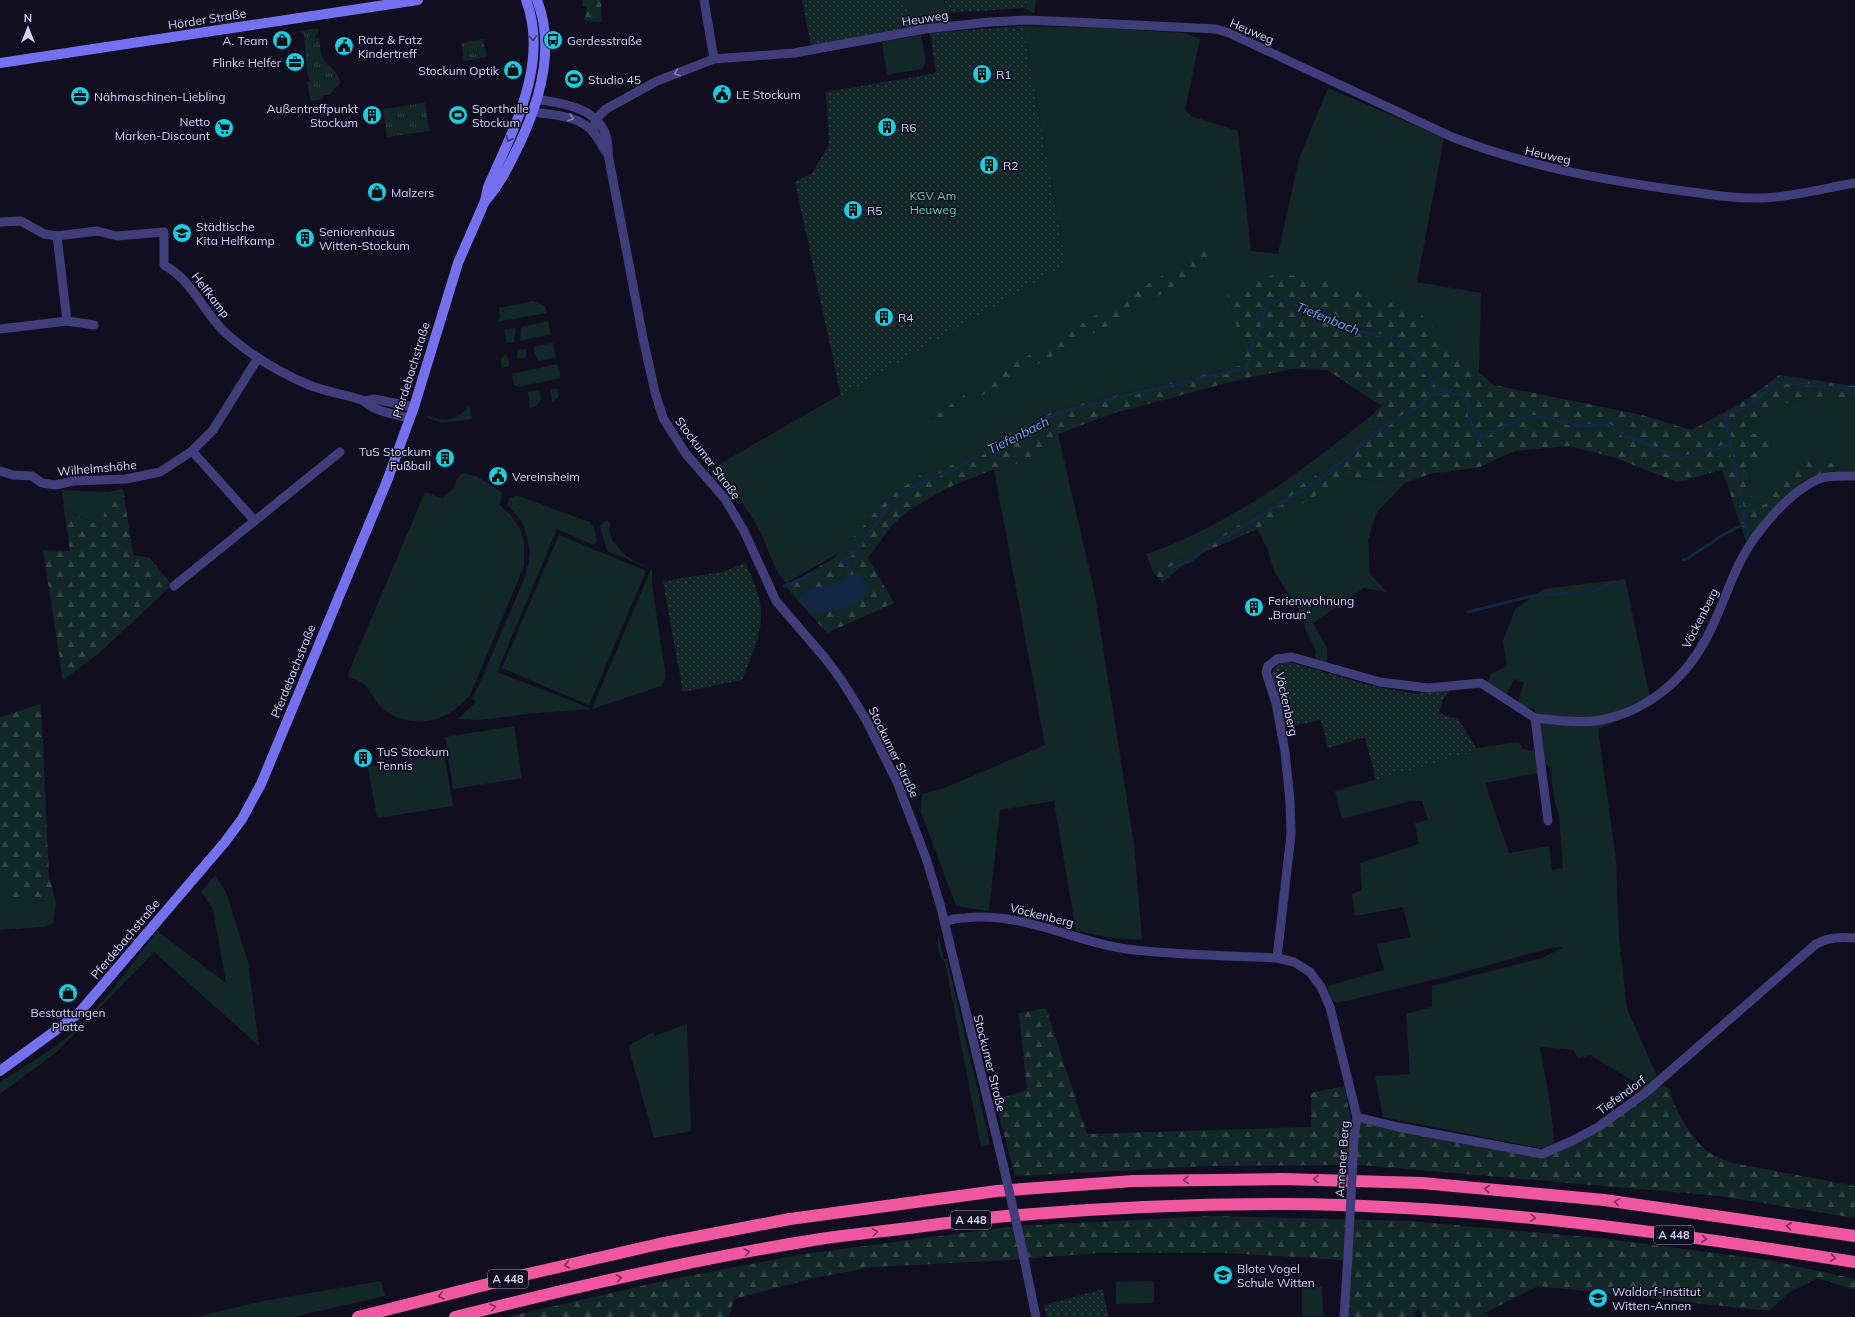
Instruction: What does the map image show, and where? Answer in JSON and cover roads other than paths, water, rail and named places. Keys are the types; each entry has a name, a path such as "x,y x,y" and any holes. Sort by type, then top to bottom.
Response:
{"highway":[{"name":"A 448","path":"358,1317 528,1274 652,1246 790,1219 997,1191 1118,1182 1282,1179 1422,1183 1604,1200 1855,1236"},
{"name":"A 448","path":"455,1317 535,1297 669,1267 803,1241 1003,1216 1138,1207 1299,1205 1420,1209 1495,1214 1602,1226 1855,1262"}],"main road":[{"name":"Hörder Straße","path":"0,63 418,0"},
{"name":"Pferdebachstraße","path":"0,1071 78,1014 225,842 242,819 261,784 387,481 414,406 458,263 485,201 488,187 523,103 531,71 534,45 530,12 526,0"},
{"name":"Pferdebachstraße","path":"485,201 495,191 524,137 537,99 544,65 545,40 542,16 537,0"},
{"path":"523,103 537,99"},
{"path":"523,103 533,112"}],"street":[{"path":"704,0 714,59"},
{"name":"Heuweg","path":"596,119 606,109 657,81 714,59 794,53 925,29 1026,20 1074,22 1216,30 1243,38 1402,115 1452,137 1487,150 1552,169 1656,187 1740,198 1781,197 1855,183"},
{"name":"Stockumer Straße","path":"537,99 574,107 596,119 606,133 608,154 644,343 655,392 663,418 686,454 725,499 744,531 776,601 825,658 865,718 897,782 912,818 933,881 944,922 1003,1164 1036,1317"},
{"name":"Stockumer Straße","path":"533,112 566,116 585,124 593,132 603,150 608,154"},
{"path":"593,132 596,119"},
{"name":"Helfkamp","path":"0,222 21,221 44,234 57,236 97,231 117,236 164,232 164,265 172,269 188,283 204,308 227,335 258,358 310,385 364,401 372,408 410,418"},
{"path":"57,236 67,321"},
{"path":"0,329 67,321 94,325"},
{"name":"Wilhelmshöhe","path":"0,471 13,475 32,476 42,483 56,484 73,481 126,479 160,472 192,451 219,424 224,412 258,358"},
{"name":"Helfkamp","path":"364,401 374,399 414,406"},
{"path":"192,451 254,520"},
{"path":"174,586 340,452"},
{"name":"Vöckenberg","path":"1278,958 1291,834 1290,801 1285,752 1276,703 1267,678 1266,672 1268,666 1277,659 1292,657 1380,682 1428,688 1481,683 1535,718 1559,721 1601,720 1631,711 1660,695 1686,669 1706,639 1739,563 1751,544 1778,510 1793,495 1810,483 1823,478 1855,476"},
{"path":"1535,718 1548,822"},
{"name":"Vöckenberg","path":"944,922 950,919 978,916 998,916 1133,950 1278,958 1294,962 1310,972 1321,986 1330,1007"},
{"name":"Tiefendorf","path":"1357,1117 1418,1131 1542,1154 1572,1141 1598,1127 1644,1094 1816,944 1826,938 1855,938"},
{"name":"Annener Berg","path":"1330,1007 1357,1117 1354,1138 1344,1317"}],"water":[{"path":"854,574 859,574 869,585 867,593 859,601 824,613 807,610 800,602 800,597 806,591 838,582"}],"waterway":[{"name":"Tiefenbach","path":"1251,350 1253,340 1262,327 1263,318 1269,300 1276,302 1280,299 1289,301 1312,315 1323,314 1336,319 1350,330 1389,337 1408,348 1416,356 1423,371 1437,385 1448,393 1462,394 1468,404 1470,421 1479,438 1521,419 1534,416 1579,426 1599,424 1610,425 1625,436 1681,459 1693,454 1730,445 1725,419 1727,413 1735,412 1748,405 1777,382 1855,390"},
{"name":"Tiefenbach","path":"841,562 856,551 888,507 904,492 924,481 957,468 1040,421 1056,414 1107,400 1246,368 1250,360"},
{"path":"1170,568 1190,561 1213,543 1236,531 1318,481 1382,428 1422,405 1428,397 1447,393"},
{"path":"1730,445 1748,535"},
{"path":"1683,560 1687,559 1723,535 1746,523"},
{"path":"847,558 849,576"},
{"name":"Tiefenbach","path":"784,586 826,569"},
{"path":"1468,612 1532,596 1595,591 1613,582 1623,583"}],"place":[{"name":"A. Team","path":"282,40"},
{"name":"Gerdesstraße","path":"553,40"},
{"name":"Ratz & Fatz Kindertreff","path":"344,46"},
{"name":"Flinke Helfer","path":"295,62"},
{"name":"Stockum Optik","path":"513,70"},
{"name":"R1","path":"982,74"},
{"name":"Studio 45","path":"574,79"},
{"name":"LE Stockum","path":"722,94"},
{"name":"Nähmaschinen-Liebling","path":"80,96"},
{"name":"Außentreffpunkt Stockum","path":"372,115"},
{"name":"Sporthalle Stockum","path":"458,115"},
{"name":"R6","path":"887,127"},
{"name":"Netto Marken-Discount","path":"224,128"},
{"name":"R2","path":"989,165"},
{"name":"Malzers","path":"377,192"},
{"name":"R5","path":"853,210"},
{"name":"Städtische Kita Helfkamp","path":"182,233"},
{"name":"Seniorenhaus Witten-Stockum","path":"305,238"},
{"name":"R4","path":"884,317"},
{"name":"TuS Stockum Fußball","path":"445,458"},
{"name":"Vereinsheim","path":"498,476"},
{"name":"Ferienwohnung „Braun“","path":"1254,607"},
{"name":"TuS Stockum Tennis","path":"363,758"},
{"name":"Bestattungen Platte","path":"68,993"},
{"name":"Blote Vogel Schule Witten","path":"1223,1275"},
{"name":"Waldorf-Institut Witten-Annen","path":"1598,1298"}],"park label":[{"name":"KGV Am Heuweg","path":"933,202"}]}
